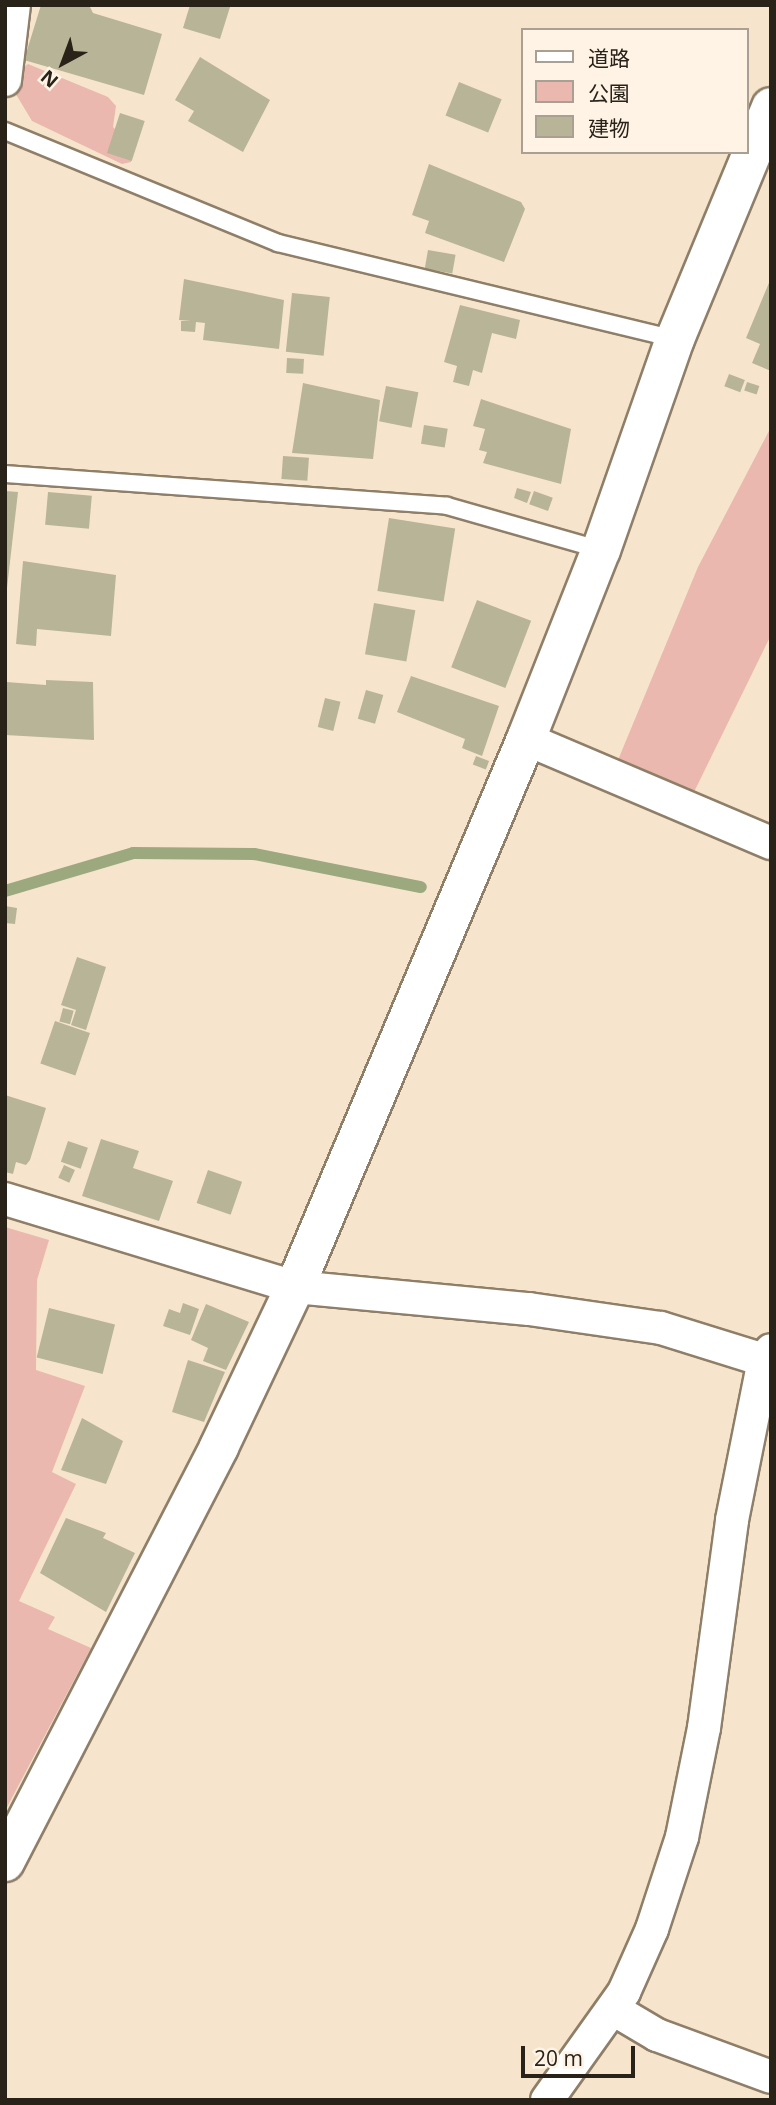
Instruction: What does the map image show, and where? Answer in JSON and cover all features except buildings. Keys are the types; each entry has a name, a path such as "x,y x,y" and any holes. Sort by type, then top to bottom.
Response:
{"street":[{"path":"5,80 14,5"},
{"path":"5,1862 219,1447 295,1287 526,739 601,550 675,339 771,107"},
{"path":"526,739 771,843"},
{"path":"5,1199 295,1287 529,1309 661,1328 768,1357 732,1520 704,1728 682,1837 652,1929 613,2009 547,2100"},
{"path":"613,2009 657,2035 771,2077"}],"lane":[{"path":"5,131 278,243 675,339"},
{"path":"5,474 447,506 601,550"}],"green space":[{"path":"28,64 108,97 116,106 113,127 132,146 131,162 122,164 32,121 14,91 19,70"},
{"path":"771,427 771,635 694,792 618,760 698,567"},
{"path":"5,1227 49,1240 37,1280 36,1370 85,1386 52,1472 76,1484 19,1601 55,1617 48,1629 91,1648 5,1811"}],"waterway":[{"path":"5,891 133,853 254,854 421,887"}]}
